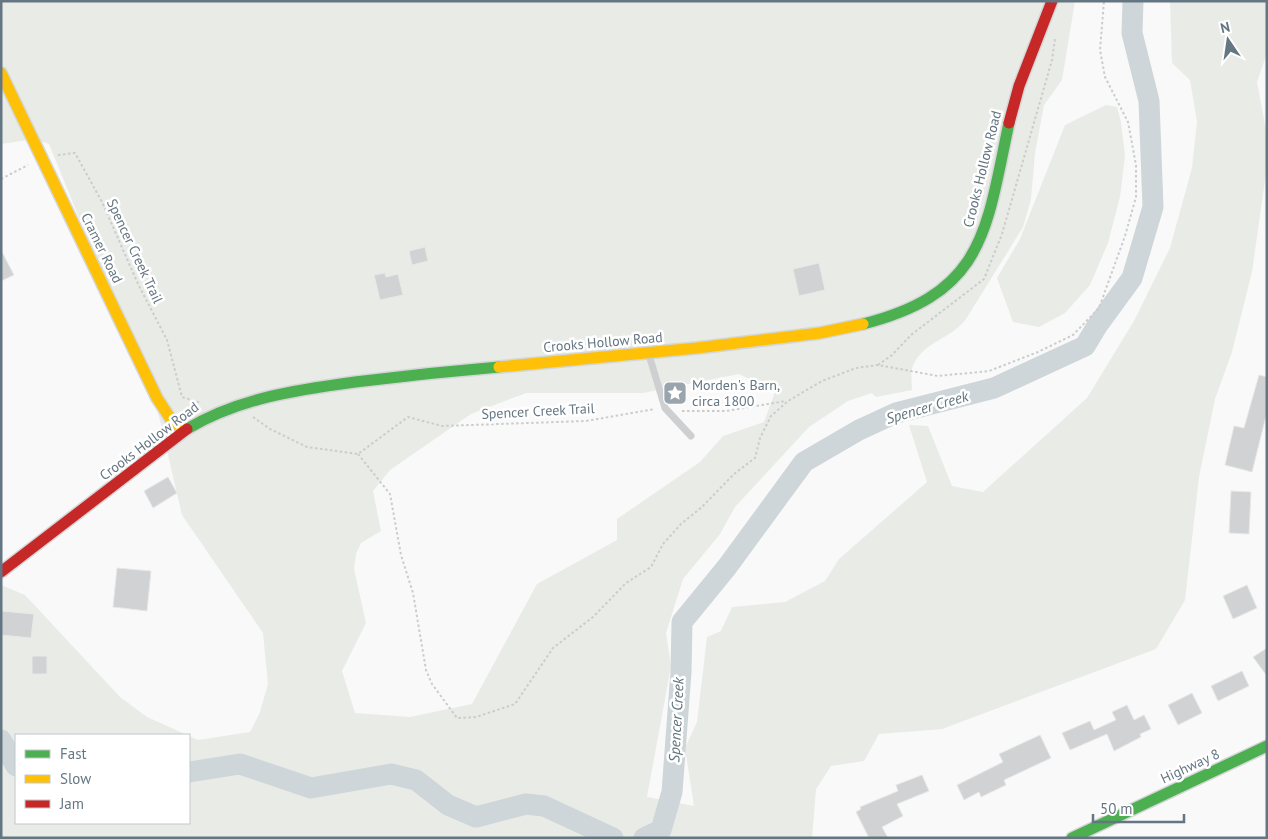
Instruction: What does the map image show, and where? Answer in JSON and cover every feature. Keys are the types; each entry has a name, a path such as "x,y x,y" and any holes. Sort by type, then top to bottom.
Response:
{"street":[{"name":"Crooks Hollow Road","path":"1,572 184,431 221,410 239,403 291,391 442,372 648,353 787,336 877,321 907,310 946,287 968,262 986,224 1015,98 1052,1"},
{"name":"Cramer Road","path":"1,73 157,398 170,418 184,431"},
{"name":"Highway 8","path":"1072,838 1267,746"}],"lane":[{"path":"648,353 665,408 691,436"}],"path":[{"path":"239,403 256,420 307,447 358,454 390,494 401,555 413,593 426,670 432,684 457,718 476,717 515,704 553,648 593,617 626,583 651,567 663,544 681,524 702,507 734,474 755,458 760,438 771,416 788,401 822,381 856,368 878,365 938,376 989,371 1038,352 1073,335 1099,308 1122,246 1136,197 1136,164 1128,122 1105,77 1100,50 1104,1"},
{"name":"Spencer Creek Trail","path":"1,179 42,157 75,153 102,202 138,284 167,340 182,398 221,410"},
{"name":"Spencer Creek Trail","path":"358,454 408,417 442,426 586,421 665,408 682,411 726,411 788,401"}],"shaded area":[{"path":"1,1 1075,1 1062,80 1044,105 1035,153 1031,199 1023,227 966,319 960,326 930,345 918,358 912,371 912,390 876,397 872,393 848,401 809,427 735,507 720,534 683,579 666,633 671,666 647,797 694,806 685,748 697,722 707,637 721,631 732,607 785,602 825,581 839,559 927,482 909,425 928,426 952,486 983,492 1087,398 1134,321 1170,248 1192,168 1197,122 1190,80 1172,63 1170,1 1267,1 1267,53 1257,82 1267,136 1267,166 1252,272 1232,352 1215,399 1199,477 1185,600 1156,649 942,729 879,734 864,761 831,766 816,789 812,838 1,838 1,585 25,595 120,697 147,717 185,734 15,734 15,824 190,824 190,736 198,740 250,732 260,712 268,684 263,633 182,515 148,369 113,301 49,144 34,139 1,144","holes":["739,374 775,392 764,422 723,436 700,462 617,519 617,540 537,584 472,704 410,717 355,713 342,671 366,623 354,569 356,554 361,543 381,531 373,491 390,470 471,414 526,393 643,393"]},
{"path":"1106,105 1117,107 1121,122 1125,156 1120,197 1108,243 1090,285 1065,313 1039,327 1013,322 997,278 1020,239 1065,125"}],"building":[{"path":"425,247 428,261 412,265 409,251"},
{"path":"1,250 14,275 1,281"},
{"path":"819,263 825,290 799,296 793,269"},
{"path":"385,273 386,277 398,274 403,295 380,300 374,275"},
{"path":"1259,375 1267,377 1267,412 1252,472 1225,465 1234,426 1244,428"},
{"path":"168,477 177,493 153,508 144,491"},
{"path":"1231,491 1251,492 1249,534 1229,533"},
{"path":"117,568 151,571 147,611 113,607"},
{"path":"1247,585 1257,608 1233,619 1223,596"},
{"path":"1,611 34,614 31,638 1,635"},
{"path":"1267,648 1267,676 1253,657"},
{"path":"32,656 47,656 47,674 32,674"},
{"path":"1242,671 1249,686 1218,701 1211,686"},
{"path":"1192,693 1202,713 1178,725 1168,705"},
{"path":"1127,705 1134,720 1144,715 1151,729 1140,734 1141,737 1114,751 1107,734 1070,750 1062,733 1090,721 1094,730 1116,720 1112,712"},
{"path":"1040,735 1051,758 1004,780 1006,785 981,797 979,792 964,800 957,785 1003,762 999,754"},
{"path":"922,775 929,791 897,804 903,816 882,827 888,838 869,838 856,812 861,809 860,807 898,791 896,785"}],"waterway":[{"name":"Spencer Creek","path":"644,838 661,830 672,792 681,672 682,622 727,567 804,462 859,430 896,413 994,388 1085,346 1097,326 1132,278 1153,207 1149,101 1132,33 1133,1"},
{"name":"Spencer Creek","path":"1,740 15,764"},
{"name":"Spencer Creek","path":"190,772 240,764 311,788 391,774 416,780 448,805 476,817 526,804 544,806 613,838"}],"traffic: fast":[{"path":"863,324 903,311 934,295 957,275 973,252 985,226 994,196 1009,123"},
{"path":"187,429 227,410 290,392 373,380 499,367"},
{"path":"1072,838 1267,746"}],"traffic: slow":[{"path":"1,73 157,398 170,418 184,431"},
{"path":"499,367 697,348 820,333 863,324"}],"traffic: jam":[{"path":"1009,123 1019,86 1052,1"},
{"path":"1,572 187,429"}],"place":[{"name":"Morden's Barn, circa 1800","path":"675,393"}]}
